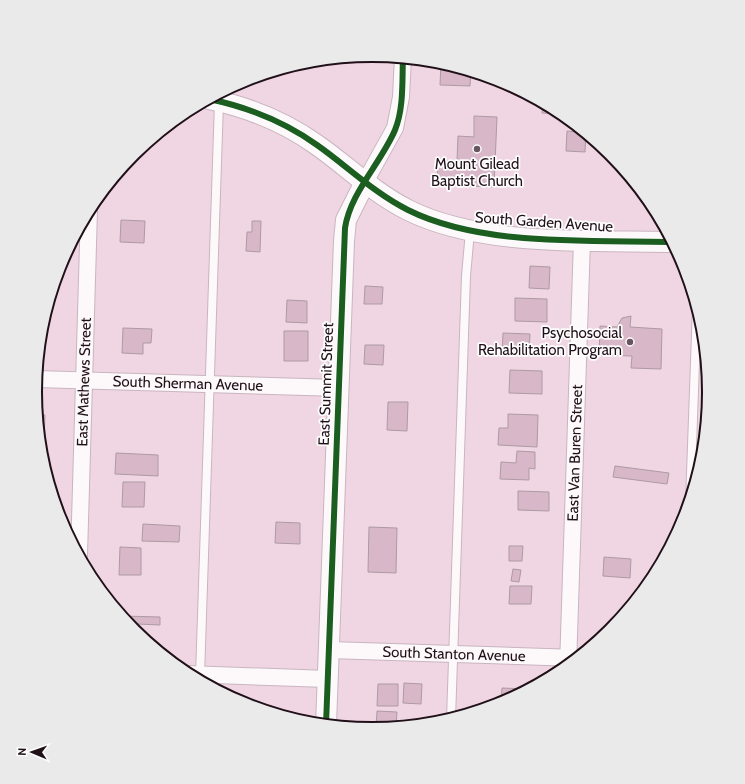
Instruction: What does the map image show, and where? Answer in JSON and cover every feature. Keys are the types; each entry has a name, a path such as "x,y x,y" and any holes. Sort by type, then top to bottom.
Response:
{"street":[{"name":"East Summit Street","path":"326,719 345,228 348,214 395,128 401,97 403,63"},
{"name":"South Garden Avenue","path":"217,101 258,113 290,129 316,145 386,197 416,214 441,223 470,231 506,236 582,240 667,242"},
{"name":"East Mathews Street","path":"79,544 89,223"},
{"name":"East Van Buren Street","path":"571,656 582,240"},
{"name":"South Sherman Avenue","path":"43,379 339,388"},
{"name":"South Stanton Avenue","path":"329,650 453,654 565,661"},
{"path":"204,676 328,679"}],"lane":[{"path":"196,671 211,384 214,102"},
{"path":"451,713 466,276 470,231"},
{"path":"691,482 696,325"}],"building":[{"path":"441,69 471,77 470,86 440,85"},
{"path":"542,109 550,113 542,113"},
{"name":"Mount Gilead Baptist Church","path":"474,116 497,117 494,187 437,185 438,160 457,161 458,136 474,137"},
{"path":"567,131 576,132 586,140 585,152 566,151"},
{"path":"121,220 145,221 144,243 120,242"},
{"path":"252,221 261,221 260,252 246,251 247,232 252,232"},
{"path":"530,266 550,267 549,289 529,288"},
{"path":"365,286 383,287 382,304 364,304"},
{"path":"515,298 547,299 547,322 515,321"},
{"path":"287,300 307,301 307,323 286,322"},
{"name":"Psychosocial Rehabilitation Program","path":"631,316 630,327 662,329 661,369 631,368 632,356 599,355 600,326 617,327 622,318"},
{"path":"123,328 152,329 151,343 143,343 143,354 122,353"},
{"path":"284,331 308,331 308,361 284,361"},
{"path":"503,333 530,334 529,355 502,354"},
{"path":"365,345 384,345 383,365 364,364"},
{"path":"510,370 542,371 542,394 509,393"},
{"path":"388,402 408,402 407,431 387,430"},
{"path":"508,414 538,415 537,447 498,445 499,428 508,428"},
{"path":"43,415 45,415 44,429"},
{"path":"517,451 535,452 535,469 529,468 529,480 500,479 501,462 516,463"},
{"path":"116,453 158,455 158,476 115,474"},
{"path":"615,466 669,473 667,484 613,477"},
{"path":"123,482 145,482 144,507 122,507"},
{"path":"518,491 549,492 549,511 518,510"},
{"path":"276,522 300,523 300,544 275,543"},
{"path":"143,524 180,526 179,542 142,541"},
{"path":"369,527 397,528 396,573 368,572"},
{"path":"509,546 523,546 522,561 509,561"},
{"path":"120,547 141,548 141,575 119,575"},
{"path":"604,557 631,559 630,578 603,576"},
{"path":"513,569 521,570 519,582 511,581"},
{"path":"510,586 532,586 531,604 509,604"},
{"path":"130,616 160,617 160,625 137,624"},
{"path":"404,683 422,684 421,704 403,703"},
{"path":"378,684 398,684 398,706 377,706"},
{"path":"502,688 518,689 502,696"},
{"path":"377,711 397,712 396,722 376,722"}],"cycle path":[{"path":"326,719 345,228 348,215 359,190 389,142 398,122 402,94 403,63"},
{"path":"217,101 265,116 292,129 328,153 384,196 408,210 437,222 503,236 573,241 667,242"}],"place":[{"name":"Mount Gilead Baptist Church","path":"477,149"},
{"name":"Psychosocial Rehabilitation Program","path":"630,342"}]}
